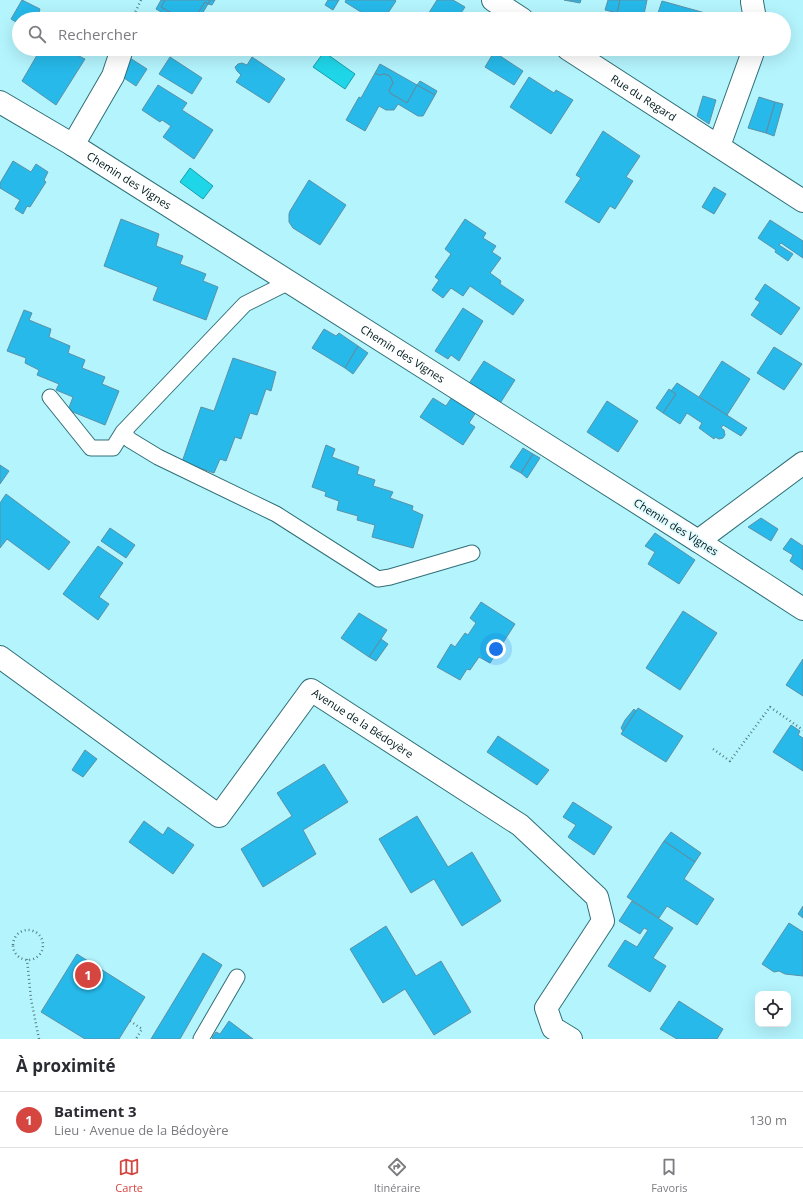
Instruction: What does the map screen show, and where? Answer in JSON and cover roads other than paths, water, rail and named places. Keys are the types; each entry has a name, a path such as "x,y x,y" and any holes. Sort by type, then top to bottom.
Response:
{"street":[{"path":"493,0 511,12"},
{"path":"73,145 113,76 120,56"},
{"name":"Rue du Regard","path":"579,56 803,201"},
{"path":"719,146 751,56"},
{"name":"Chemin des Vignes","path":"0,102 73,145 803,609"},
{"path":"698,541 803,463"},
{"name":"Avenue de la Bédoyère","path":"0,657 219,816 311,690 520,825 597,898 603,920 546,1008 553,1028 571,1039"}],"lane":[{"path":"50,397 91,448 113,448 123,432 245,304 289,282"},
{"path":"123,432 130,440 158,457 276,514 378,579 390,577 472,553"},
{"path":"201,1039 237,977"}],"water":[{"path":"321,56 330,56 355,74 345,89 313,67"},
{"path":"190,168 213,186 203,199 180,182"}],"place":[{"name":"Batiment 3","path":"88,975"}]}
